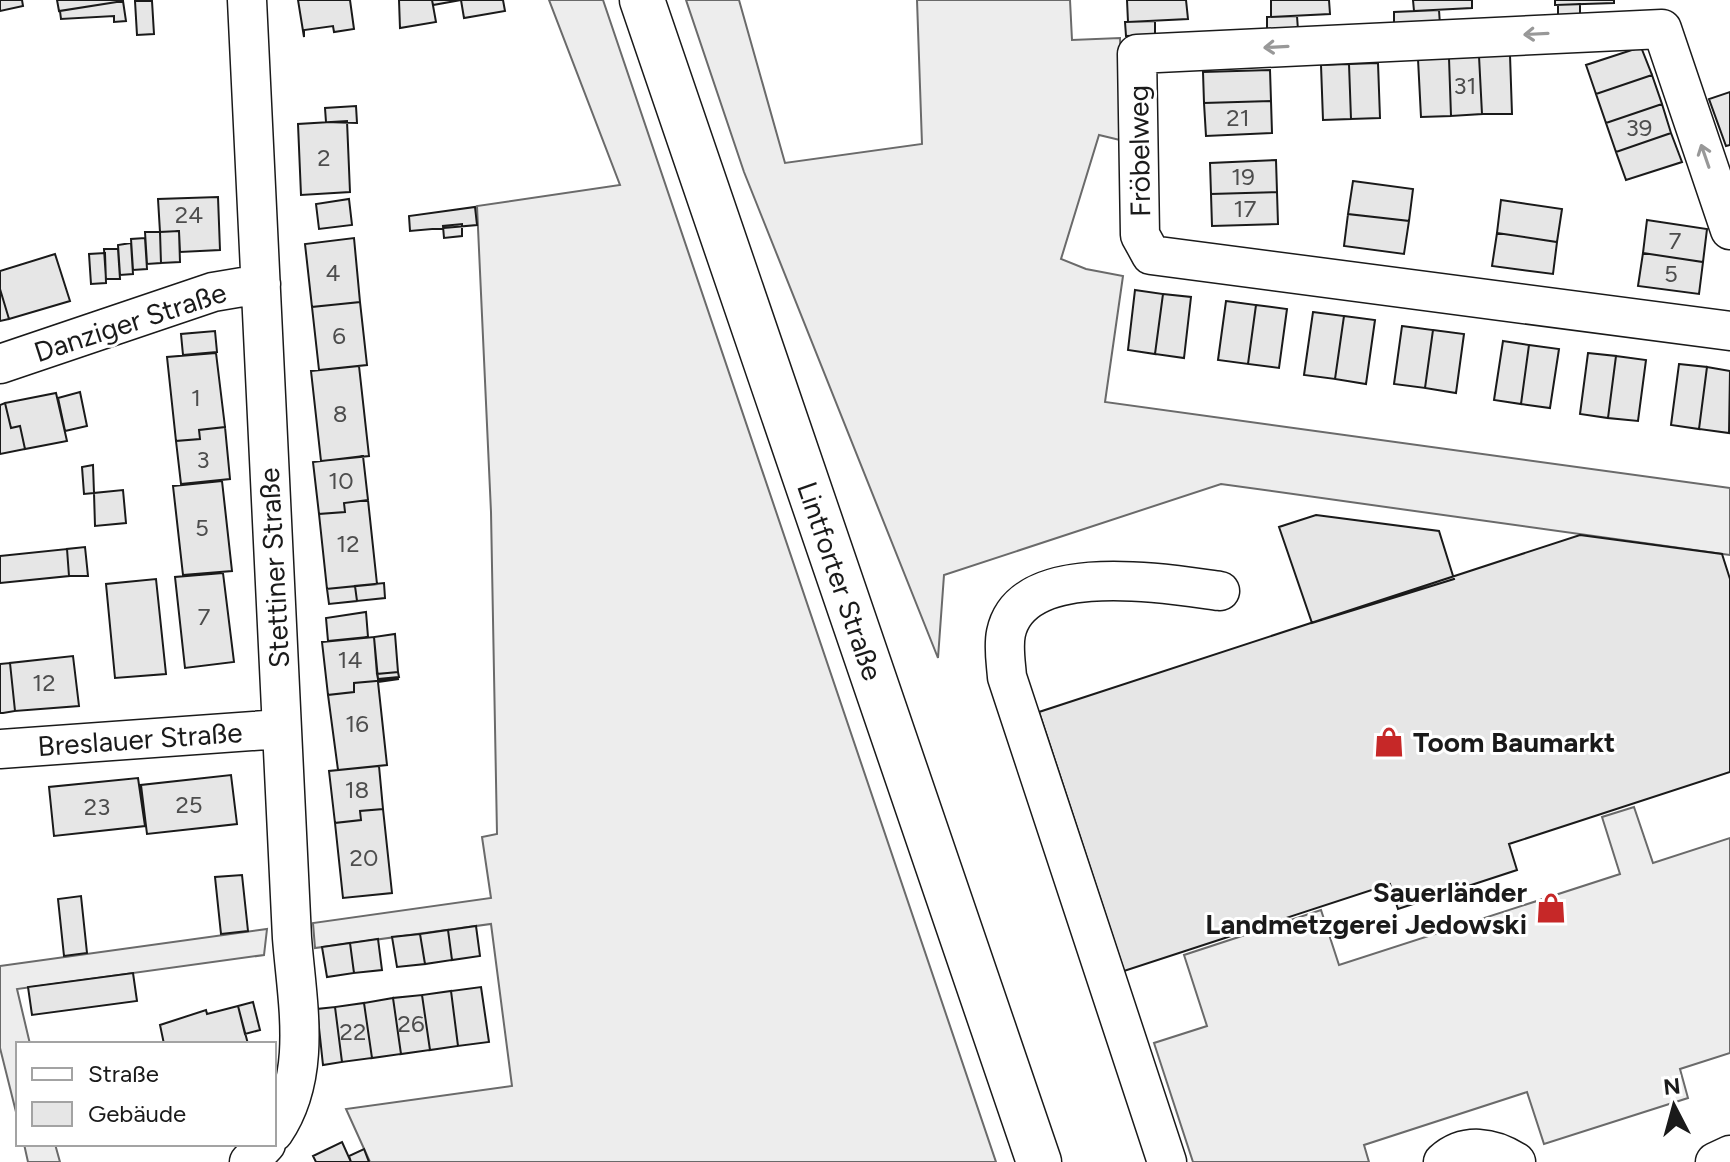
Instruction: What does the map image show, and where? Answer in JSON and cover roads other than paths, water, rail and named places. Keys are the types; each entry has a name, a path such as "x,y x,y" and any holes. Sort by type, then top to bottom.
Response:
{"main road":[{"name":"Lintforter Straße","path":"642,0 1039,1162"}],"street":[{"name":"Stettiner Straße","path":"247,0 281,729 301,1044 293,1084 276,1127"},
{"name":"Fröbelweg","path":"1726,205 1662,29 1137,54 1140,235 1151,255 1730,331"},
{"name":"Danziger Straße","path":"0,364 213,292 261,284"},
{"path":"1167,1162 1007,677 1006,631 1031,597 1075,584 1135,580 1220,591"},
{"name":"Breslauer Straße","path":"0,749 281,729"},
{"path":"249,1162 264,1146"},
{"path":"1443,1162 1466,1150 1482,1148 1499,1151 1516,1162"},
{"path":"1715,1162 1730,1155"}],"place":[{"name":"Toom Baumarkt","path":"1389,742"},
{"name":"Sauerländer Landmetzgerei Jedowski","path":"1551,908"}]}
